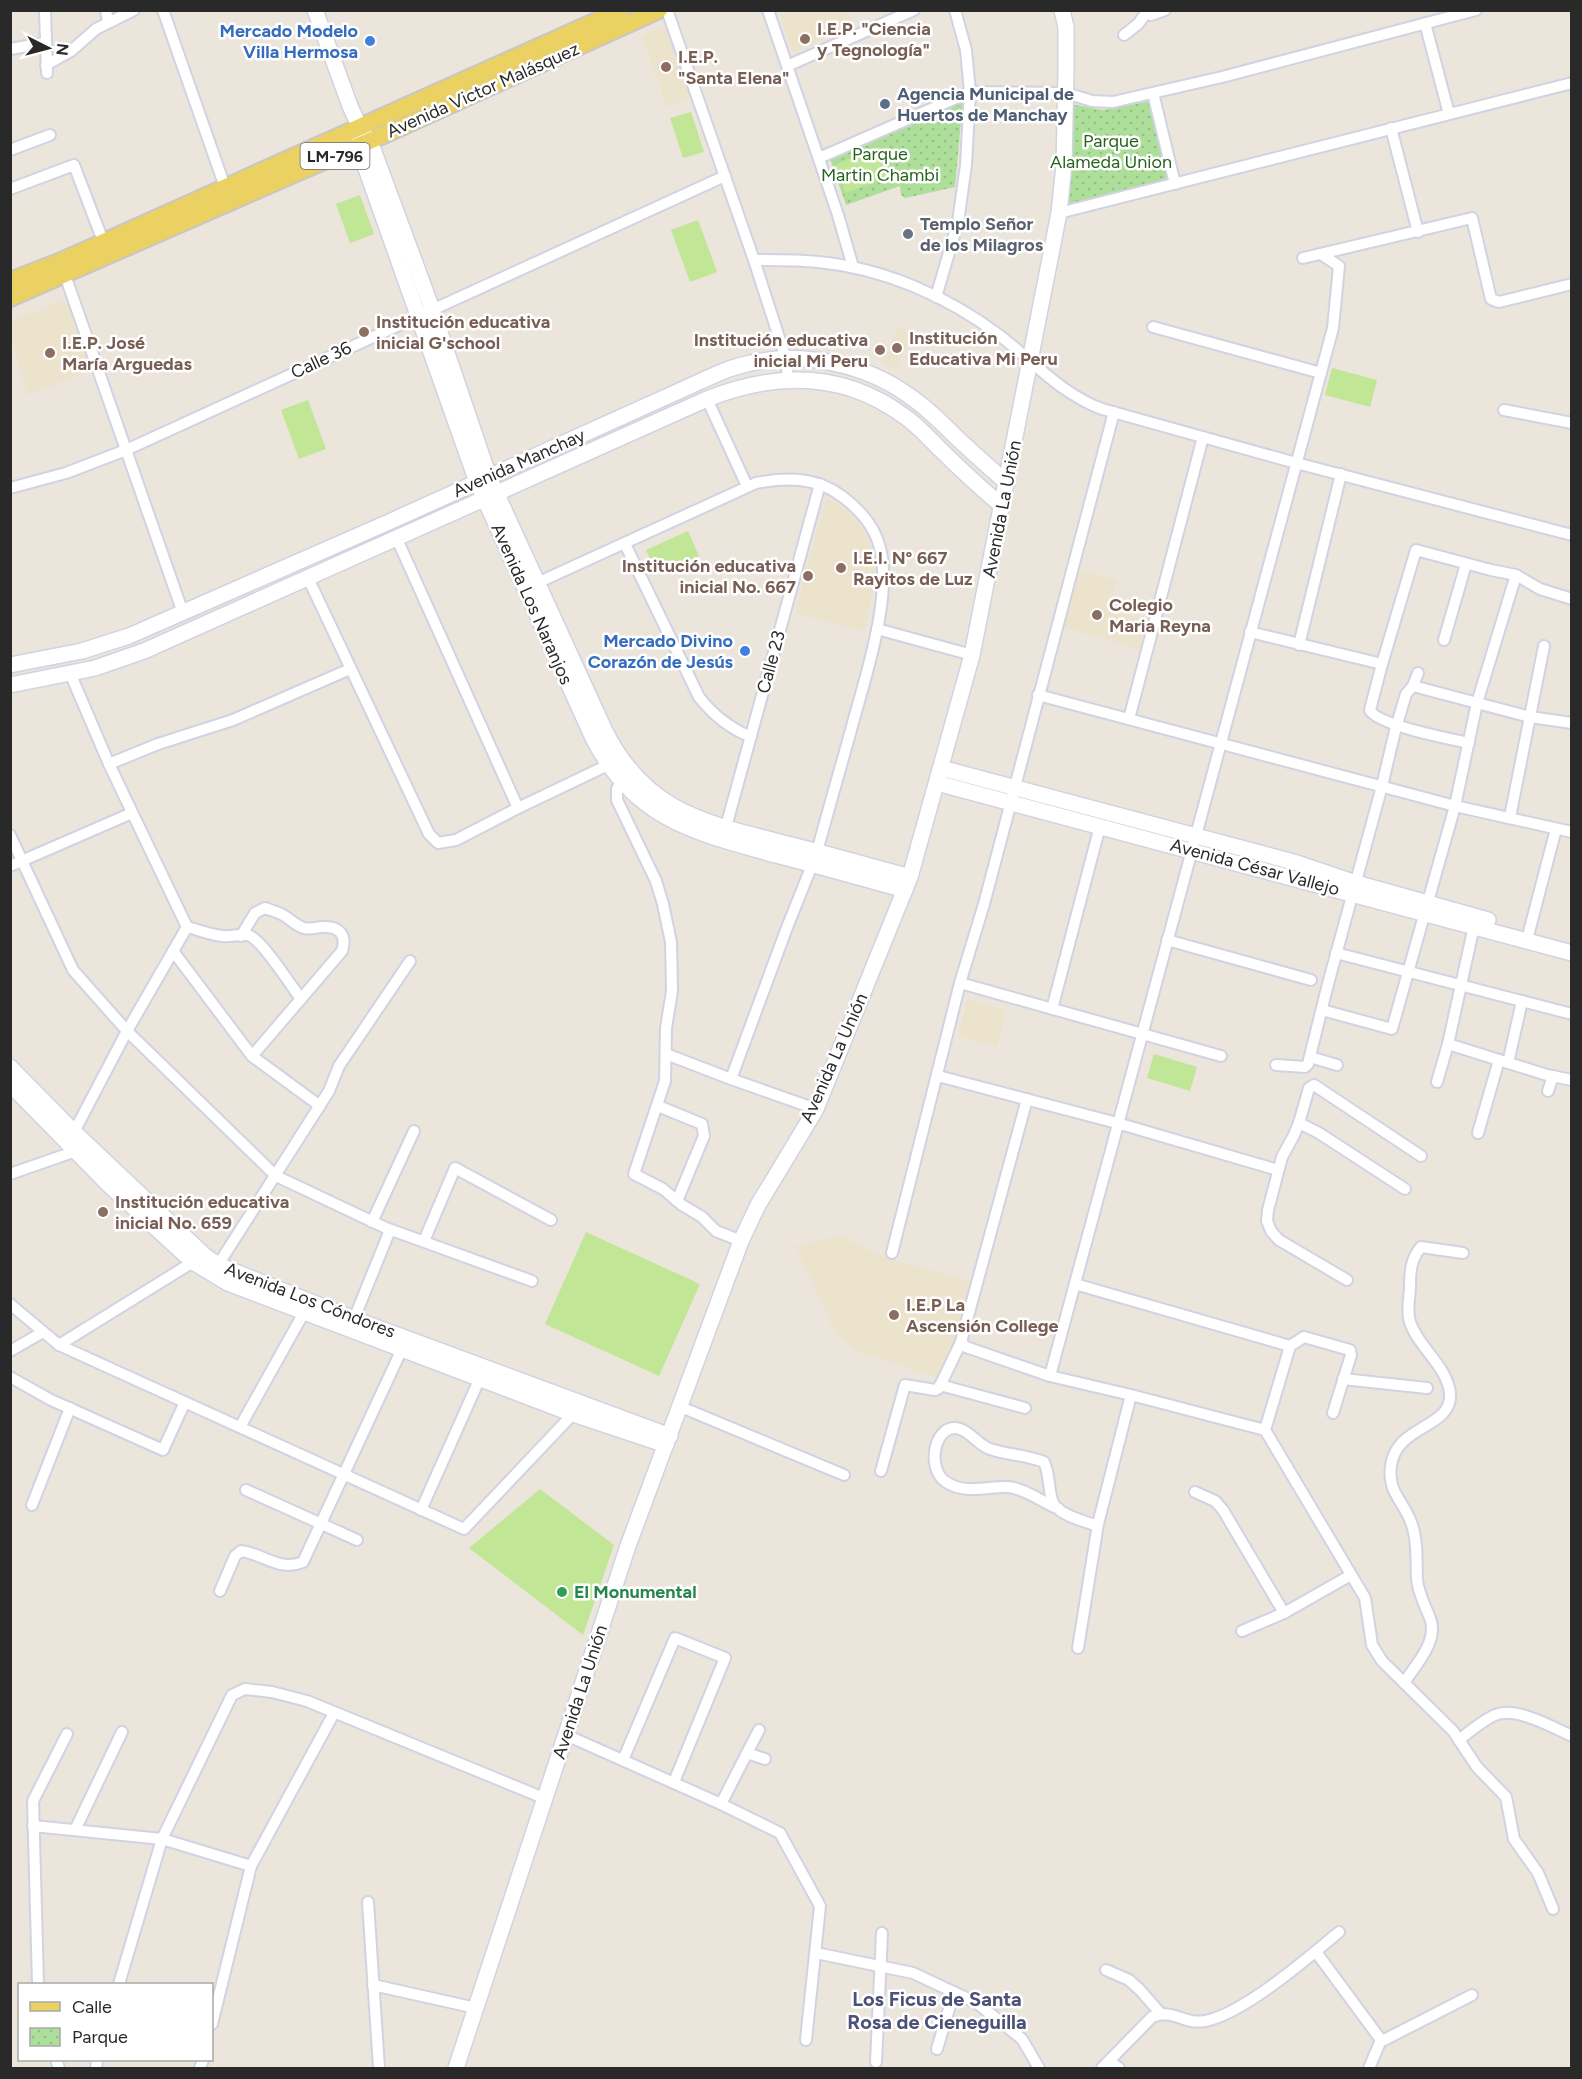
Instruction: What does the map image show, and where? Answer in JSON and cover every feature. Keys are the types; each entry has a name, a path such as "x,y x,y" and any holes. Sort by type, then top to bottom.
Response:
{"main road":[{"name":"Avenida Victor Malásquez","path":"10,281 59,262 225,187 363,138 621,10"},
{"name":"Avenida Victor Malásquez","path":"10,298 363,138 659,10"}],"street":[{"path":"45,10 46,69 71,51 87,35 134,10"},
{"path":"106,10 108,22"},
{"path":"163,10 225,187"},
{"name":"Avenida Los Naranjos","path":"315,10 426,312 483,479 593,738 608,765 621,782 640,800 665,818 691,830 724,834 908,883"},
{"path":"667,10 754,260 786,359 788,380"},
{"path":"768,10 838,215 853,267"},
{"path":"787,66 914,10"},
{"path":"936,297 958,222 966,165 970,92 966,50 955,10"},
{"name":"Avenida La Unión","path":"456,2068 628,1546 741,1241 758,1205 816,1109 908,883 972,655 1059,213 1064,165 1066,93 1066,27 1062,10"},
{"path":"1066,27 1069,10"},
{"path":"1124,35 1138,24 1146,12 1151,15 1165,10"},
{"path":"819,158 970,92 1066,93 1107,103 1222,77 1476,10"},
{"path":"1425,23 1449,114"},
{"path":"10,49 45,43"},
{"path":"1059,213 1572,83"},
{"path":"1153,93 1175,184"},
{"path":"1391,129 1418,232"},
{"path":"10,150 50,135"},
{"path":"10,189 74,165 103,241"},
{"name":"Calle 36","path":"10,488 66,473 126,450 725,176"},
{"path":"1303,258 1472,218 1491,299 1494,302 1572,284"},
{"path":"1050,1376 1333,328 1339,268 1338,264 1321,254"},
{"path":"754,260 817,262 853,267 895,280 936,297 985,325 1071,395 1091,405 1296,463 1572,535"},
{"path":"65,275 183,613"},
{"path":"1153,327 1321,373"},
{"name":"Avenida Manchay","path":"10,665 102,645 183,613 724,371 749,363 786,359 836,364 864,372 898,388 929,412 1007,483"},
{"name":"Avenida Manchay","path":"10,685 111,663 144,651 707,399 756,382 820,381 852,389 892,408 914,424 1002,506"},
{"path":"707,399 747,486"},
{"path":"1504,410 1572,423"},
{"path":"892,1253 960,983 984,904 1114,412"},
{"path":"1129,719 1203,437"},
{"path":"1299,645 1341,474"},
{"path":"537,583 747,486 780,479 802,479 820,484 841,495 859,511 879,544 882,571 877,629 815,858 731,1079"},
{"name":"Calle 23","path":"724,834 820,484"},
{"name":"Avenida Los Naranjos","path":"491,497 537,583 605,731 628,769 648,789 672,806 724,834"},
{"path":"397,539 518,808"},
{"path":"625,544 699,697 723,722 751,737"},
{"path":"1468,743 1397,725 1377,718 1370,710 1416,550 1516,575 1540,589 1572,599"},
{"path":"1444,640 1466,564"},
{"path":"1322,1010 1392,1029 1455,806 1477,703 1516,575"},
{"path":"308,578 432,839 438,843 456,840 608,765"},
{"path":"877,629 972,655"},
{"path":"1250,632 1382,664"},
{"path":"1510,818 1544,646"},
{"path":"109,764 158,744 233,720 350,669"},
{"path":"70,673 109,764 187,927 221,936 248,935 255,938 268,952 301,999"},
{"path":"1276,1065 1305,1067 1308,1064 1397,725 1406,694 1413,686 1418,673"},
{"path":"1413,686 1530,717 1572,723"},
{"path":"1038,695 1455,806 1556,829 1571,829"},
{"name":"Avenida César Vallejo","path":"941,768 1014,786 1193,843"},
{"path":"621,782 616,789 617,800 656,881 671,942 672,991 666,1028 665,1080 634,1174 663,1189 716,1230 741,1241"},
{"name":"Avenida César Vallejo","path":"937,783 1100,826 1297,863 1355,888 1572,944"},
{"path":"10,866 132,813"},
{"path":"1052,1009 1100,826"},
{"path":"1529,932 1556,829"},
{"path":"10,835 73,970 127,1031 276,1176 390,1230 532,1281"},
{"path":"241,936 255,914 265,908 282,914 293,923 306,929 324,926 335,929 343,934 345,942 342,951 252,1056"},
{"name":"Avenida César Vallejo","path":"1427,908 1474,926 1572,953"},
{"path":"1437,1082 1448,1044 1474,926"},
{"path":"74,1132 127,1031 187,927"},
{"path":"1167,940 1311,980"},
{"path":"173,951 252,1056 320,1107"},
{"path":"1336,953 1572,1014"},
{"path":"218,1265 320,1107 339,1066 410,961"},
{"path":"960,983 1221,1056"},
{"path":"1478,1133 1504,1061 1522,1001"},
{"path":"1448,1044 1572,1080"},
{"path":"666,1054 816,1109"},
{"path":"1310,1057 1337,1065"},
{"name":"Avenida Los Cóndores","path":"10,1067 74,1132 204,1255 218,1265 402,1349 573,1414 668,1441"},
{"path":"938,1076 1278,1170"},
{"path":"1548,1091 1553,1076"},
{"name":"Avenida Los Cóndores","path":"10,1084 109,1185 193,1262 228,1283 354,1319 668,1441"},
{"path":"1347,1280 1278,1240 1267,1221 1282,1157 1294,1136 1309,1088 1314,1085 1421,1156"},
{"path":"881,1471 905,1385 935,1390 940,1385 961,1341 1027,1099"},
{"path":"658,1106 702,1124 704,1136 677,1201"},
{"path":"1299,1123 1319,1133 1405,1189"},
{"path":"372,1222 414,1131"},
{"path":"10,1174 76,1151"},
{"path":"424,1241 455,1168 551,1220"},
{"path":"354,1319 390,1230"},
{"path":"1404,1683 1429,1645 1432,1632 1431,1620 1417,1581 1418,1562 1413,1526 1391,1485 1391,1465 1401,1442 1445,1413 1450,1402 1450,1391 1446,1379 1410,1324 1407,1313 1410,1268 1421,1247 1463,1253"},
{"path":"59,1345 193,1262"},
{"path":"1075,1284 1290,1346"},
{"path":"10,1304 59,1345 464,1529 573,1414"},
{"path":"240,1427 308,1307"},
{"path":"10,1351 43,1332"},
{"path":"1266,1430 1290,1346 1304,1337 1350,1350 1351,1355 1333,1413"},
{"path":"961,1341 966,1347 1050,1376 1266,1430 1365,1598 1372,1646 1382,1661 1453,1731 1477,1767 1506,1797 1514,1839 1538,1873 1553,1909"},
{"path":"220,1591 236,1556 241,1551 285,1566 303,1562 402,1349"},
{"path":"10,1377 70,1408 163,1450 185,1402"},
{"path":"421,1510 480,1378"},
{"path":"1343,1379 1427,1388"},
{"path":"940,1385 1025,1408"},
{"path":"1078,1648 1097,1526 1131,1395"},
{"path":"681,1407 844,1475"},
{"path":"32,1505 70,1408"},
{"path":"1059,1509 1052,1501 1049,1472 1044,1462 1021,1454 992,1450 980,1445 959,1429 951,1429 938,1442 933,1452 933,1461 943,1480 952,1486 978,1490 1010,1487 1023,1491 1059,1509 1097,1526"},
{"path":"246,1490 357,1540"},
{"path":"1195,1492 1215,1501 1223,1510 1284,1612"},
{"path":"1242,1631 1284,1612 1351,1575"},
{"path":"623,1760 675,1638 725,1658 674,1782"},
{"path":"119,1983 162,1839 232,1695 245,1689 272,1692 307,1701 546,1799"},
{"path":"1459,1740 1482,1722 1497,1714 1509,1712 1572,1736"},
{"path":"213,2020 251,1866 334,1713"},
{"path":"721,1804 759,1730"},
{"path":"75,1830 122,1732"},
{"path":"38,1983 33,1801 67,1734"},
{"path":"566,1735 721,1804 777,1831 782,1837 820,1906 806,2040"},
{"path":"747,1753 765,1759"},
{"path":"33,1826 162,1839 251,1866"},
{"path":"368,1902 379,2068"},
{"path":"1106,2065 1152,2017 1171,2014 1191,2022 1212,2019 1244,2004 1316,1952 1339,1932"},
{"path":"876,2062 882,1933"},
{"path":"1316,1952 1381,2040"},
{"path":"816,1953 913,1973 977,2003 1022,2039 1039,2068"},
{"path":"1106,1970 1129,1980 1161,2014"},
{"path":"373,1985 476,2008"},
{"path":"937,2049 954,1992"},
{"path":"1381,2040 1472,1995"},
{"path":"1369,2068 1381,2040"},
{"path":"1106,2065 1119,2068"}],"shaded area":[{"name":"I.E.P. \"Ciencia y Tegnología\"","path":"792,11 848,11 854,25 792,53 780,15"},
{"name":"I.E.P. \"Santa Elena\"","path":"661,27 666,28 690,97 667,107 642,36"},
{"name":"I.E.P. José María Arguedas","path":"62,301 69,305 92,371 27,395 11,335 11,321"},
{"name":"Institución Educativa Mi Peru","path":"898,327 912,334 896,369 882,362"},
{"name":"I.E.I. N° 667 Rayitos de Luz","path":"826,498 856,519 875,557 875,579 865,632 795,613"},
{"name":"Colegio Maria Reyna","path":"1079,570 1116,580 1108,609 1147,620 1139,649 1063,627"},
{"path":"967,999 1007,1010 997,1046 958,1036"},
{"name":"I.E.P La Ascensión College","path":"839,1236 885,1257 970,1281 945,1379 858,1352 836,1335 796,1246"}],"green space":[{"name":"Parque Martin Chambi","path":"963,99 955,187 905,198 901,195 900,186 846,205 829,156"},
{"name":"Parque Alameda Union","path":"1150,101 1168,178 1079,205 1064,205 1071,104 1103,110"},
{"path":"691,112 704,152 683,158 670,118"},
{"path":"880,146 891,175 846,193 835,165"},
{"path":"360,195 374,234 350,243 336,204"},
{"path":"698,220 717,272 690,282 671,230"},
{"path":"1332,368 1377,380 1370,407 1325,395"},
{"path":"308,400 326,449 299,459 281,410"},
{"path":"688,531 699,556 657,574 646,550"},
{"path":"1154,1054 1197,1067 1190,1091 1147,1078"},
{"path":"586,1232 700,1284 659,1376 545,1324"},
{"name":"El Monumental","path":"540,1489 614,1545 583,1635 469,1548"}],"place":[{"name":"I.E.P. \"Ciencia y Tegnología\"","path":"805,39"},
{"name":"Mercado Modelo Villa Hermosa","path":"370,41"},
{"name":"I.E.P. \"Santa Elena\"","path":"666,67"},
{"name":"Agencia Municipal de Huertos de Manchay","path":"885,104"},
{"name":"Templo Señor de los Milagros","path":"908,234"},
{"name":"Institución educativa inicial G'school","path":"364,332"},
{"name":"Institución Educativa Mi Peru","path":"897,348"},
{"name":"Institución educativa inicial Mi Peru","path":"880,350"},
{"name":"I.E.P. José María Arguedas","path":"50,353"},
{"name":"I.E.I. N° 667 Rayitos de Luz","path":"841,568"},
{"name":"Institución educativa inicial No. 667","path":"808,576"},
{"name":"Colegio Maria Reyna","path":"1097,615"},
{"name":"Mercado Divino Corazón de Jesús","path":"745,651"},
{"name":"Institución educativa inicial No. 659","path":"103,1212"},
{"name":"I.E.P La Ascensión College","path":"894,1315"},
{"name":"El Monumental","path":"562,1592"}],"district":[{"name":"Los Ficus de Santa Rosa de Cieneguilla","path":"937,2010"}]}
